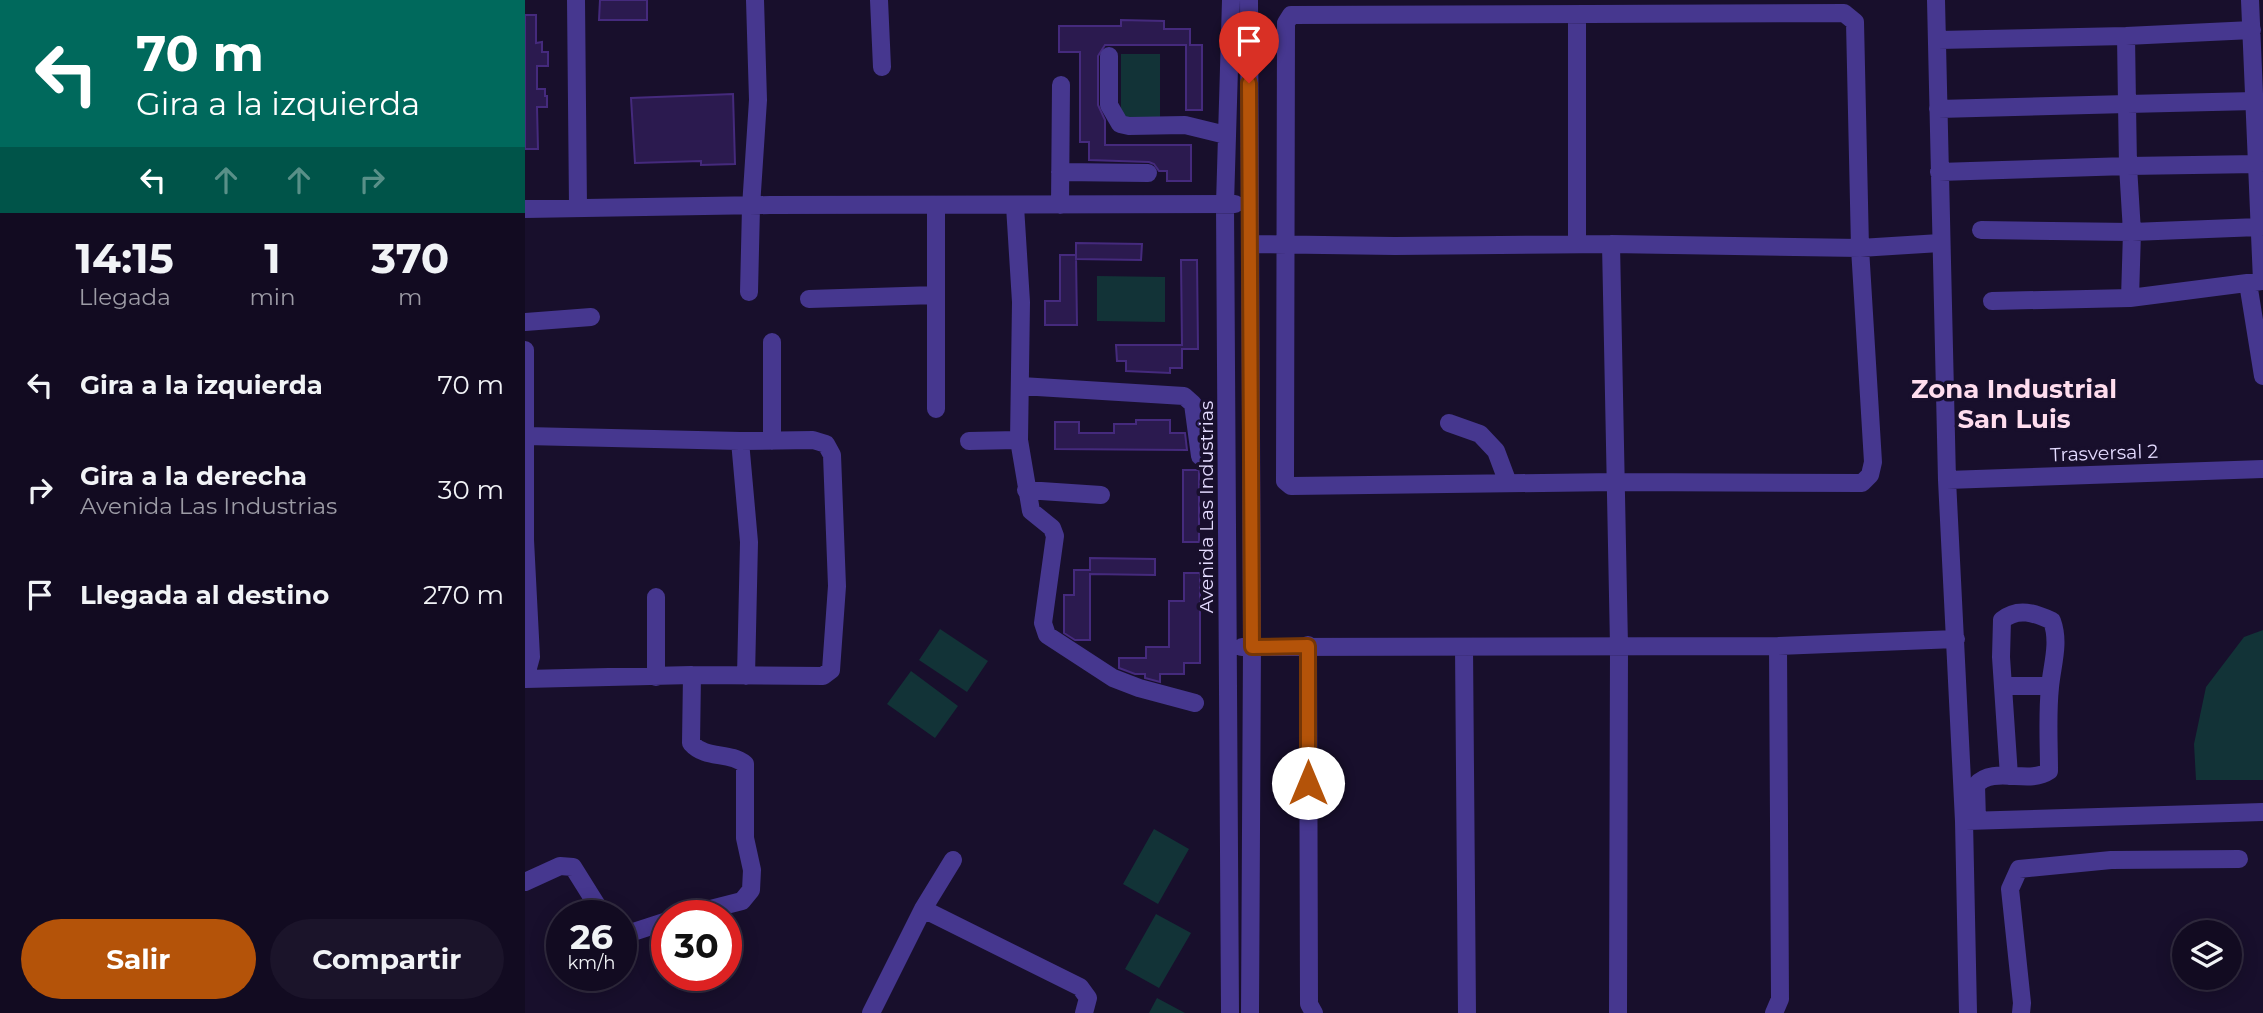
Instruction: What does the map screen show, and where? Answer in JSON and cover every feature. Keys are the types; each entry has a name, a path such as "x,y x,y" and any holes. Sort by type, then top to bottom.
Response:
{"street":[{"path":"576,0 578,207"},
{"path":"749,292 758,100 755,0"},
{"path":"879,0 882,67"},
{"name":"Avenida Las Industrias","path":"1230,1013 1225,204 1231,0"},
{"path":"1249,0 1252,647 1250,1013"},
{"path":"1936,0 1947,480 1970,821 1968,1013"},
{"path":"2255,5 2252,30 2258,71 2255,102 2260,136 2258,164 2262,208 2257,282 2263,376"},
{"path":"1844,13 1855,22 1860,248 1873,462 1870,475 1862,483 1617,482 1291,486 1285,481 1286,23 1291,15 1577,15 1844,13"},
{"path":"1577,15 1577,244"},
{"path":"1938,40 2252,30"},
{"path":"2126,36 2132,232 2130,298"},
{"path":"1109,55 1108,105 1120,124 1185,125 1226,135"},
{"path":"1060,205 1061,85"},
{"path":"1938,109 2255,102"},
{"path":"1939,172 2258,164"},
{"path":"1060,172 1148,173"},
{"path":"936,205 936,409"},
{"path":"525,209 1250,205"},
{"path":"1014,206 1021,302 1019,440 1031,511 1052,528 1055,536 1042,622 1047,635 1113,678 1195,703"},
{"path":"1981,230 2132,232 2259,227"},
{"path":"1250,244 1611,244 1860,248 1940,243"},
{"path":"1611,244 1619,646 1618,1013"},
{"path":"1992,301 2130,298 2257,282"},
{"path":"809,299 936,295"},
{"path":"525,322 591,317"},
{"path":"772,342 772,441"},
{"path":"525,349 525,540 531,657 525,679 692,675 823,676 831,670 837,586 832,455 826,444 813,440 526,436"},
{"path":"1021,386 1184,396 1193,404 1200,456"},
{"path":"1449,424 1481,434 1496,451 1507,483"},
{"path":"969,441 1019,440"},
{"path":"740,441 748,542 746,676"},
{"name":"Trasversal 2","path":"1947,480 2263,469"},
{"path":"1026,490 1101,495"},
{"path":"656,597 656,677"},
{"path":"1970,821 1978,781 1994,776 2009,776 2040,775 2049,771 2050,686 2055,666 2055,629 2052,621 2040,615 2019,611 2002,620 2009,776"},
{"path":"1228,648 1778,646 1956,639"},
{"path":"1308,646 1308,1004 1314,1013"},
{"path":"1774,1013 1780,999 1778,646"},
{"path":"1464,647 1467,1013"},
{"path":"692,675 691,743 698,751 740,760 745,764 745,838 752,870 751,890 742,901"},
{"path":"2003,687 2050,686"},
{"path":"1970,821 2263,812"},
{"path":"2021,1013 2010,889 2019,869 2111,860 2239,859"},
{"path":"871,1013 923,909 953,860"},
{"path":"525,882 560,866 573,867 594,900"},
{"path":"923,909 1080,987 1088,998 1084,1013"}],"green space":[{"path":"1121,54 1160,54 1160,122 1121,122"},
{"path":"1097,276 1165,277 1165,322 1097,321"},
{"path":"940,629 988,661 967,692 919,660"},
{"path":"2263,630 2263,780 2196,780 2194,744 2206,687 2244,637"},
{"path":"911,671 958,706 935,738 887,704"},
{"path":"1154,829 1189,849 1158,904 1123,884"},
{"path":"1156,914 1191,933 1159,988 1125,969"},
{"path":"1157,998 1185,1013 1149,1013"}],"building":[{"path":"600,0 647,0 647,20 599,20"},
{"path":"525,15 536,15 536,43 542,42 542,52 548,52 548,66 537,66 537,89 545,89 547,96 547,107 537,107 538,149 525,149"},
{"path":"1121,20 1164,21 1164,29 1190,29 1190,45 1202,45 1202,110 1186,110 1186,45 1105,45 1098,56 1098,105 1105,120 1105,145 1191,145 1191,181 1167,181 1167,171 1159,171 1149,162 1089,160 1089,142 1080,142 1080,52 1059,52 1059,26 1121,26"},
{"path":"733,94 735,164 701,165 701,161 635,163 631,98"},
{"path":"1076,243 1142,244 1141,260 1076,259"},
{"path":"1060,255 1076,255 1077,325 1045,325 1045,301 1060,301"},
{"path":"1181,260 1197,260 1198,349 1182,349 1182,368 1170,368 1170,373 1126,371 1126,361 1117,361 1116,345 1182,345"},
{"path":"1136,420 1170,420 1170,433 1185,433 1187,450 1055,449 1055,422 1079,422 1079,433 1114,433 1114,424 1136,424"},
{"path":"1183,470 1199,470 1199,542 1183,542"},
{"path":"1090,558 1155,559 1155,575 1090,574 1090,640 1075,640 1064,633 1064,595 1074,595 1074,570 1090,570"},
{"path":"1184,573 1200,573 1200,663 1184,663 1184,674 1160,674 1160,682 1145,678 1145,674 1135,674 1119,668 1119,658 1146,658 1146,647 1169,647 1169,601 1184,601"}],"district":[{"name":"Zona Industrial San Luis","path":"2014,404"}],"route":[{"path":"1249,83 1252,647 1308,646 1308,783"}]}
